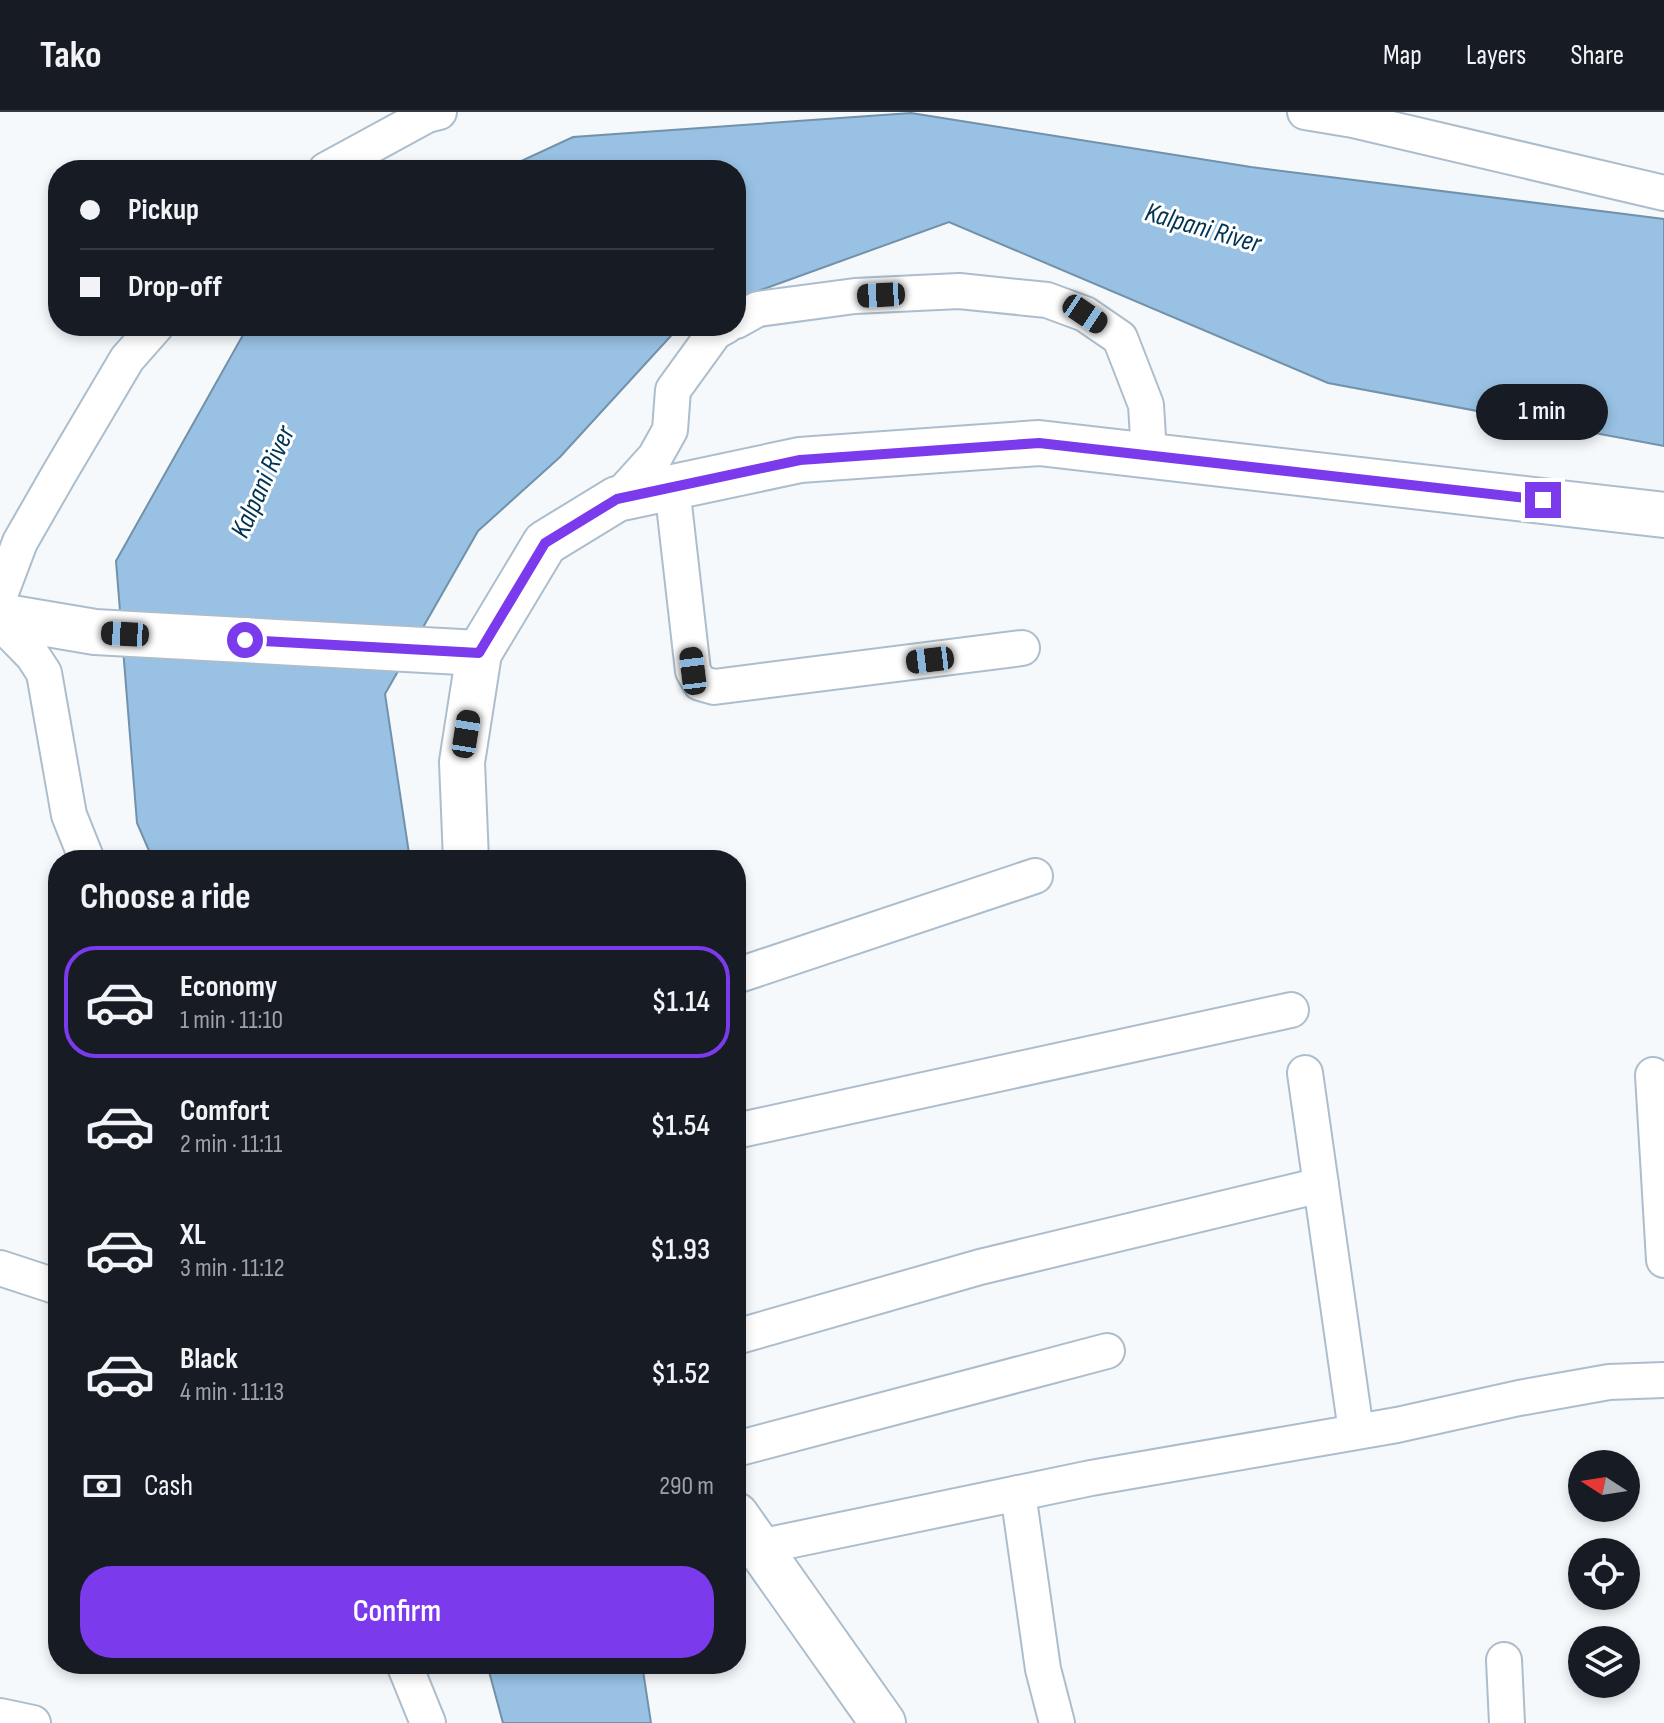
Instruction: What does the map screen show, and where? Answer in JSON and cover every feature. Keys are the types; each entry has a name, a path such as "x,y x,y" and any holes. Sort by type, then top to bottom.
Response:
{"street":[{"path":"344,160 427,115 439,112"},
{"path":"1305,112 1353,120 1664,193"},
{"path":"746,316 758,309 855,296 959,291 1047,300 1085,314 1120,338 1146,405 1149,454"},
{"path":"0,595 20,542 127,359 147,336"},
{"path":"466,850 462,762 467,652 545,543 617,499 655,457 670,430 673,390 712,336"},
{"path":"617,499 800,460 1039,443 1664,515"},
{"path":"672,487 693,671 700,683 714,687 1022,648"},
{"path":"0,616 95,632 467,652"},
{"path":"0,622 33,656 44,673 69,815 83,850"},
{"path":"746,973 1035,876"},
{"path":"746,1129 1291,1010"},
{"path":"1305,1073 1356,1431"},
{"path":"1653,1075 1664,1260"},
{"path":"746,1334 980,1267 1321,1185"},
{"path":"0,1268 48,1284"},
{"path":"746,1446 1107,1351"},
{"path":"882,1719 748,1531 1018,1493 1609,1382 1664,1380"},
{"path":"1018,1493 1043,1669 1057,1723"},
{"path":"1504,1660 1507,1723"},
{"path":"408,1674 428,1723"},
{"path":"0,1716 33,1723"}],"water":[{"name":"Kalpani River","path":"911,113 1251,167 1664,219 1664,446 1328,383 949,222 746,295 746,160 524,160 573,137"},
{"name":"Kalpani River","path":"242,336 671,336 560,457 478,531 385,694 408,850 149,850 137,823 116,561"},
{"path":"490,1674 644,1674 651,1723 503,1723"}],"route":[{"path":"245,640 479,653 545,543 617,499 800,460 1039,443 1543,500"}]}
